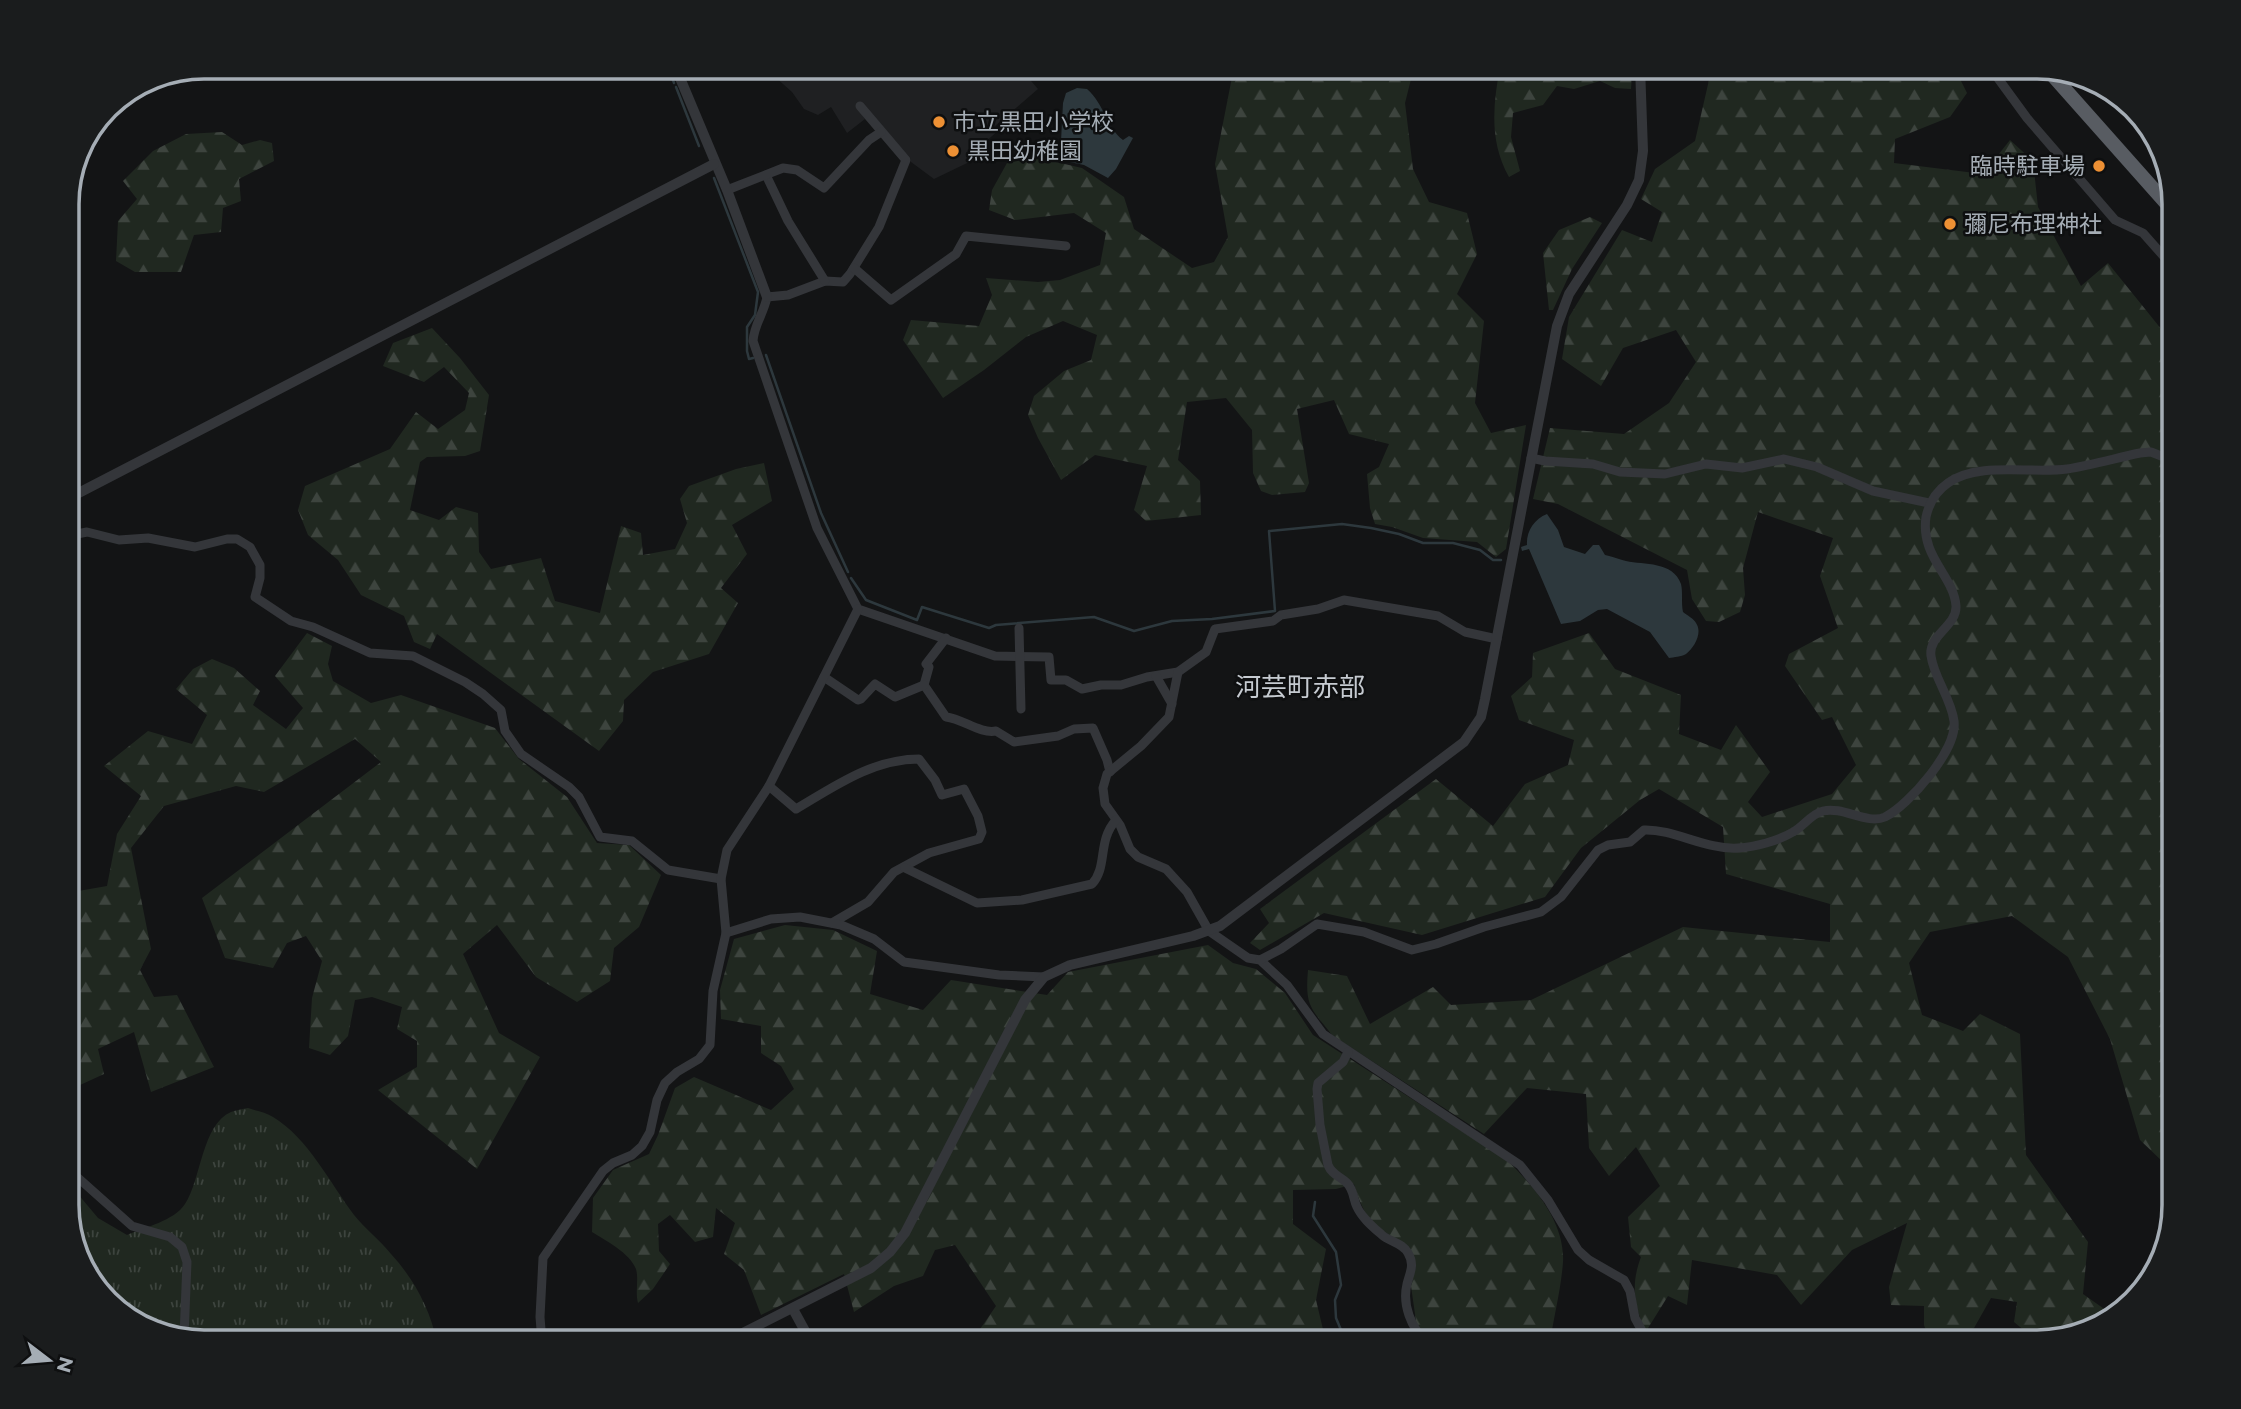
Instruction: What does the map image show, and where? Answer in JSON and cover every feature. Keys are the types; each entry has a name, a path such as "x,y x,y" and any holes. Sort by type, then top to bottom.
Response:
{"highway":[{"path":"2058,81 2162,198"}],"street":[{"path":"680,79 768,297 754,332 755,350 817,528 858,609 995,656 1049,657 1051,680 1066,680 1082,689 1121,685 1178,672 1206,652 1215,629 1273,621 1281,615 1318,609 1344,600 1438,616 1465,632 1497,639"},
{"path":"726,933 790,916 832,923 874,939 904,962 999,975 1044,977 1079,962 1209,932 1220,926 1464,742 1481,717 1557,326 1579,278 1627,205 1639,180 1643,151 1640,79"},
{"path":"1998,79 2027,118 2115,220 2143,233 2162,254"},
{"path":"768,297 788,295 825,281 843,282 879,227 906,160 860,106"},
{"path":"727,190 783,168 792,168 824,188 869,140 881,132"},
{"path":"79,493 714,164"},
{"path":"766,175 788,221 825,281"},
{"path":"854,268 891,300 956,254 966,236 1066,246"},
{"path":"1260,960 1281,950 1317,924 1372,934 1412,950 1484,927 1530,916 1541,912 1561,897 1598,850 1608,845 1629,842 1644,830 1720,847 1740,848 1783,837 1818,813 1827,810 1879,819 1896,810 1944,755 1949,747 1955,723 1931,653 1935,641 1953,617 1956,606 1954,596 1932,555 1924,530 1929,503 1949,482 1976,472 2066,469 2140,453 2162,456"},
{"path":"1531,458 1593,464 1620,472 1665,474 1706,464 1742,468 1784,459 1817,467 1874,491 1929,503"},
{"path":"79,534 87,532 119,540 148,538 195,547 227,538 242,541 250,547 258,560 260,578 255,597 265,606 291,621 313,627 370,653 413,656 466,682 499,708 505,731 521,754 575,792 600,836 632,841 668,870 721,879"},
{"path":"541,1330 543,1258 603,1171 613,1163 632,1155 642,1146 650,1132 657,1100 665,1083 707,1051 711,1040 713,991 726,933 721,879 727,850 769,786 858,609"},
{"path":"1018,628 1021,709"},
{"path":"924,685 929,667 926,664 946,638"},
{"path":"1178,672 1169,717 1110,772 1105,781 1102,794 1105,804 1120,825 1130,849 1138,857 1166,869 1187,892 1209,932 1248,958 1260,960 1287,985 1323,1034 1520,1165 1548,1200 1578,1250 1589,1260 1625,1280 1635,1318 1642,1330"},
{"path":"1156,676 1172,704"},
{"path":"824,677 858,700 875,684 895,696 924,685"},
{"path":"924,685 946,717 991,732 996,731 1014,742 1058,736 1074,729 1093,728 1110,772"},
{"path":"769,786 796,809 839,783 881,764 919,759 935,780 942,795 964,789 981,823 982,832 975,842 929,853 887,878 868,902 832,923"},
{"path":"905,868 977,903 1033,898 1092,884 1100,869 1107,832 1116,820"},
{"path":"750,1330 872,1268 898,1242 1024,1000 1044,977"},
{"path":"1348,1052 1343,1062 1318,1083 1320,1125 1328,1165 1330,1170 1349,1184 1358,1210 1367,1220 1385,1238 1406,1249 1409,1254 1413,1266 1406,1288 1406,1303 1414,1330"},
{"path":"79,1179 132,1226 170,1237 182,1247 187,1262 184,1328"},
{"path":"793,1309 804,1330"}],"shaded area":[{"name":"市立黒田小学校","path":"777,79 1029,79 1038,89 995,126 999,130 984,143 990,152 934,179 911,162 862,103 857,107 865,119 847,133 831,107 818,115 804,109 792,92"},
{"path":"1077,88 1087,89 1093,95 1117,135 1123,140 1129,136 1133,138 1108,178 1084,165 1060,160 1063,103 1066,93"},
{"path":"1547,514 1558,530 1564,547 1585,554 1593,545 1599,545 1605,555 1657,565 1672,571 1682,587 1683,612 1694,620 1699,631 1695,644 1689,651 1682,656 1669,658 1650,632 1607,609 1598,610 1580,621 1561,624 1529,549 1522,551 1521,547 1527,545 1532,526"}],"green space":[{"path":"1232,79 1411,79 1405,103 1413,169 1429,202 1467,213 1477,254 1457,294 1484,321 1475,403 1491,433 1526,425 1506,549 1496,557 1477,542 1423,538 1375,524 1370,508 1367,474 1379,467 1389,444 1349,434 1334,400 1297,409 1309,483 1305,492 1272,495 1261,491 1253,473 1252,430 1226,398 1187,402 1178,460 1200,481 1201,515 1146,521 1134,510 1147,466 1095,455 1061,480 1028,415 1034,396 1064,371 1091,360 1097,335 1063,321 1026,337 943,398 903,340 911,320 979,326 992,295 986,278 1038,282 1060,280 1100,265 1106,233 1074,213 1015,220 989,210 992,190 1007,163 1034,157 1082,168 1124,197 1134,229 1192,268 1214,262 1228,237 1215,164"},
{"path":"1498,79 1632,79 1631,89 1615,88 1600,81 1574,89 1557,86 1543,105 1513,113 1511,137 1520,171 1509,177 1498,150 1494,123"},
{"path":"1709,79 1960,79 1967,93 1950,117 1895,139 1894,163 1983,174 2010,140 2033,161 2038,207 2081,286 2108,263 2162,330 2162,1161 2140,1140 2110,1039 2068,957 2012,916 1930,932 1909,963 1922,1015 1963,1031 1980,1014 2020,1034 2026,1155 2088,1242 2083,1294 2105,1310 2085,1321 2053,1329 2024,1330 2014,1322 2017,1302 1991,1298 1971,1330 1926,1330 1924,1306 1891,1305 1889,1287 1907,1223 1852,1250 1801,1305 1777,1275 1692,1260 1687,1305 1668,1296 1647,1330 1644,1330 1635,1295 1641,1257 1631,1247 1628,1217 1660,1186 1636,1147 1609,1176 1589,1148 1586,1094 1527,1088 1484,1134 1332,1035 1314,1012 1308,999 1308,970 1347,976 1370,1024 1433,987 1451,1005 1531,1000 1683,927 1830,942 1830,904 1726,874 1723,827 1659,789 1640,800 1581,848 1545,897 1422,935 1324,913 1260,950 1250,943 1269,923 1260,909 1436,779 1493,826 1525,784 1568,765 1574,740 1519,720 1511,696 1532,677 1533,653 1589,633 1615,669 1681,695 1679,734 1721,750 1736,725 1770,772 1748,802 1762,817 1832,794 1856,765 1832,717 1822,720 1785,666 1789,654 1838,628 1820,576 1833,538 1758,512 1743,568 1745,595 1740,612 1719,622 1706,621 1692,599 1687,570 1558,504 1533,499 1550,428 1624,434 1669,403 1696,362 1676,330 1623,348 1601,386 1562,359 1569,317 1622,230 1652,242 1662,212 1641,199 1655,169 1695,141"},
{"path":"222,132 242,145 260,140 272,143 274,161 239,179 241,201 223,208 221,232 194,235 181,272 135,272 116,261 118,221 137,199 123,181 153,151 186,134"},
{"path":"1590,217 1602,223 1572,269 1553,310 1549,310 1543,253 1559,230"},
{"path":"432,328 489,395 480,451 465,456 427,457 420,462 410,510 439,520 456,507 478,513 479,552 491,569 541,558 555,601 600,613 621,526 641,533 643,555 675,549 687,523 680,499 689,486 736,469 764,463 772,501 732,525 747,554 721,588 738,603 709,654 653,672 624,700 623,721 599,751 437,634 430,649 414,642 404,616 361,595 338,560 308,535 298,510 305,486 390,449 416,412 438,429 465,410 469,393 444,367 424,382 383,366 393,343"},
{"path":"307,633 332,646 328,664 333,681 371,703 401,695 495,728 519,759 567,797 597,843 629,845 661,875 639,927 614,948 610,981 577,1002 536,977 497,925 463,954 499,1033 540,1057 477,1169 378,1090 417,1067 417,1041 397,1029 402,1007 372,997 355,1000 348,1036 330,1055 309,1048 312,998 322,961 306,936 287,943 273,968 225,958 202,898 381,762 355,739 264,792 236,786 164,806 131,848 151,949 140,970 154,997 177,995 214,1067 151,1092 134,1032 98,1049 104,1074 79,1085 79,891 107,886 117,834 141,796 104,766 148,731 192,744 207,715 176,689 193,669 212,659 234,668 260,691 253,705 286,729 303,708 275,676"},
{"path":"785,925 833,930 877,951 870,994 923,1010 951,980 1047,995 1068,972 1208,945 1233,963 1256,969 1285,993 1313,1035 1508,1161 1538,1194 1554,1220 1562,1247 1562,1272 1552,1330 1419,1330 1411,1286 1416,1266 1409,1247 1373,1223 1362,1206 1354,1184 1336,1189 1293,1190 1293,1224 1326,1249 1316,1300 1323,1330 979,1330 996,1306 955,1245 935,1250 923,1276 894,1286 854,1312 844,1274 761,1315 744,1270 724,1254 735,1223 716,1208 713,1237 695,1242 670,1215 658,1224 659,1251 670,1264 653,1289 638,1303 637,1273 633,1263 617,1248 592,1232 593,1198 613,1170 649,1154 675,1088 694,1077 771,1110 794,1089 781,1066 761,1053 761,1026 721,1019 720,990 734,939"},
{"path":"248,1108 264,1113 286,1126 297,1137 318,1162 354,1215 407,1274 420,1295 434,1330 188,1329 156,1321 115,1294 100,1275 85,1245 81,1230 79,1195 98,1218 127,1235 174,1215 190,1194 214,1128 221,1118 231,1112"}],"waterway":[{"path":"673,79 674,83"},
{"path":"676,87 699,146"},
{"path":"714,178 758,292 755,315 747,327 747,351 749,359 753,358"},
{"path":"766,355 821,513 848,572"},
{"path":"851,578 866,600 917,620 922,607 989,628 996,625 1094,617 1134,631 1172,621 1275,611 1269,531 1342,524 1399,534 1423,543 1453,543 1480,550 1493,560 1501,560"},
{"path":"1315,1202 1313,1216 1336,1252 1341,1285 1335,1300 1336,1318 1341,1330"}],"place":[{"name":"市立黒田小学校","path":"939,122"},
{"name":"黒田幼稚園","path":"953,151"},
{"name":"臨時駐車場","path":"2099,166"},
{"name":"彌尼布理神社","path":"1950,224"}],"district":[{"name":"河芸町赤部","path":"1300,687"}]}
